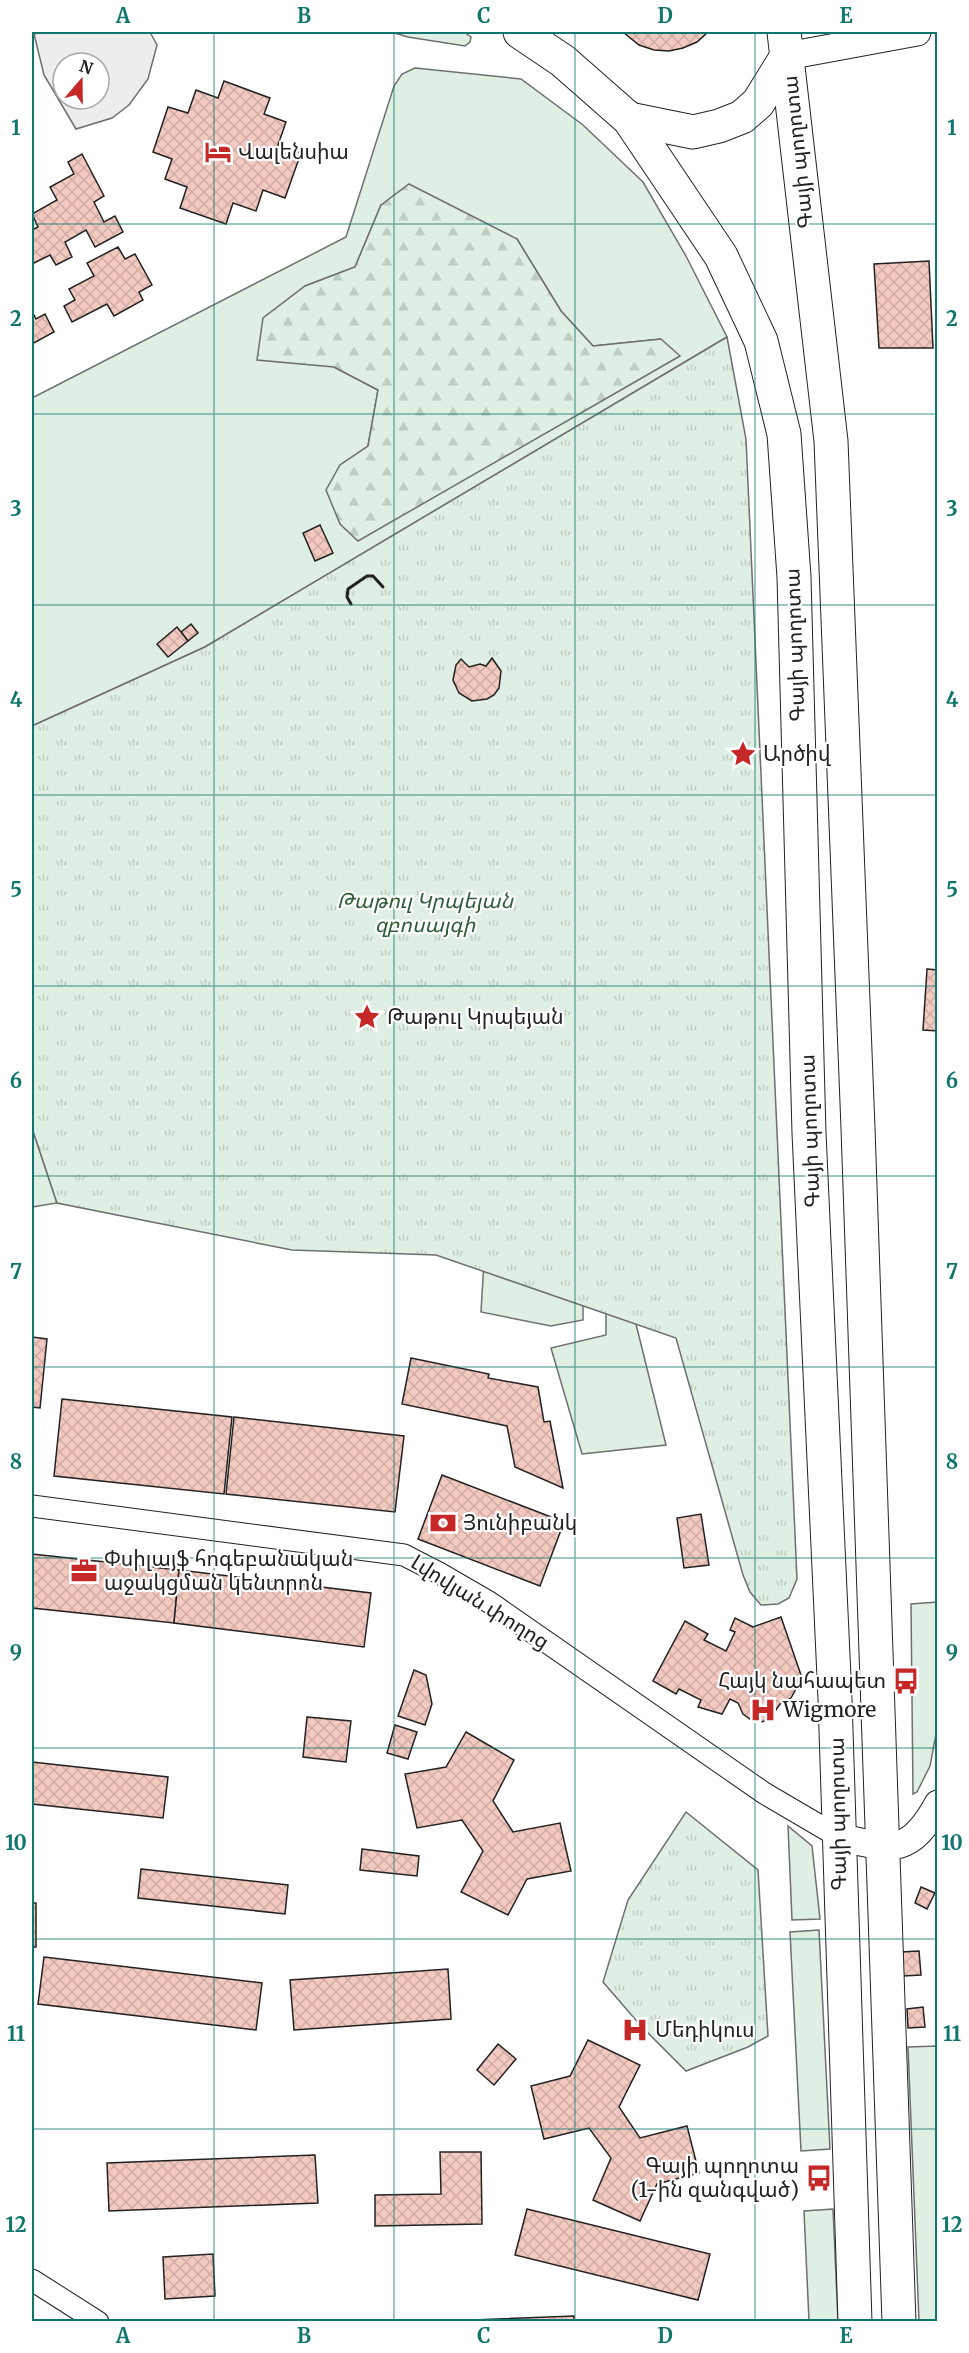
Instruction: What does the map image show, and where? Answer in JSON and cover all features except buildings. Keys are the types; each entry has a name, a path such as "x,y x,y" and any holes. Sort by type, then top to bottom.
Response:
{"main road":[{"name":"Գայի պողոտա","path":"520,32 563,61 628,119 721,256 761,341 784,434 794,578 809,1133 835,1699 855,2322"},
{"name":"Գայի պողոտա","path":"786,44 831,441 858,1128 899,2322"},
{"path":"628,119 693,132 719,126 742,117 758,103 786,44"}],"street":[{"path":"786,44 917,32"},
{"name":"Լվովյան փողոց","path":"32,1506 404,1555 489,1602 764,1793 839,1837"},
{"path":"839,1837 883,1847 910,1841 928,1822 938,1804"},
{"path":"32,2280 98,2322"}],"green space":[{"path":"391,32 464,32 471,37 470,42 465,46"},
{"path":"415,68 521,79 583,125 643,182 686,256 727,337 205,647 32,726 32,398 346,237 394,86 402,74","holes":["381,205 517,239 561,311 593,346 661,339 340,465 368,446 378,390 334,367 305,286 355,267"]},
{"path":"409,184 517,239 561,311 593,346 661,339 680,356 358,541 340,524 326,490 340,465 368,446 378,390 334,367 257,360 263,318 305,286 355,267 381,205"},
{"name":"Թաթուլ Կրպեյան զբոսայգի","path":"727,337 746,439 797,1579 789,1598 778,1604 761,1605 750,1592 743,1575 676,1338 436,1255 292,1250 57,1203 32,1128 32,726 205,647"},
{"path":"32,1128 57,1203 32,1207"},
{"path":"485,1244 583,1289 583,1320 551,1326 481,1312"},
{"path":"606,1301 631,1304 666,1445 582,1454 551,1348 606,1335"},
{"path":"937,1602 937,1729 930,1766 917,1792 913,1794 911,1604"},
{"path":"686,1812 758,1870 768,2036 748,2047 686,2071 641,2026 603,1982 628,1900"},
{"path":"788,1826 812,1846 820,1919 792,1920"},
{"path":"819,1930 830,2149 801,2151 790,1932"},
{"path":"937,2046 937,2321 919,2321 908,2047"},
{"path":"833,2209 838,2321 809,2321 804,2211"}],"shaded area":[{"path":"43,32 150,32 157,45 148,79 129,105 112,118 76,129 65,111 111,111 111,51 51,51 51,87 44,75 34,34"}],"wall":[{"path":"351,604 347,597 348,589 367,576 373,576 383,587"}],"place":[{"name":"Վալենսիա","path":"218,152"},
{"name":"Արծիվ","path":"743,754"},
{"name":"Թաթուլ Կրպեյան","path":"367,1017"},
{"name":"Յունիբանկ","path":"443,1523"},
{"name":"Փսիլայֆ հոգեբանական աջակցման կենտրոն","path":"84,1571"},
{"name":"Հայկ նահապետ","path":"906,1681"},
{"name":"Wigmore","path":"763,1710"},
{"name":"Մեդիկուս","path":"635,2030"},
{"name":"Գայի պողոտա (1-ին զանգված)","path":"819,2178"}]}
